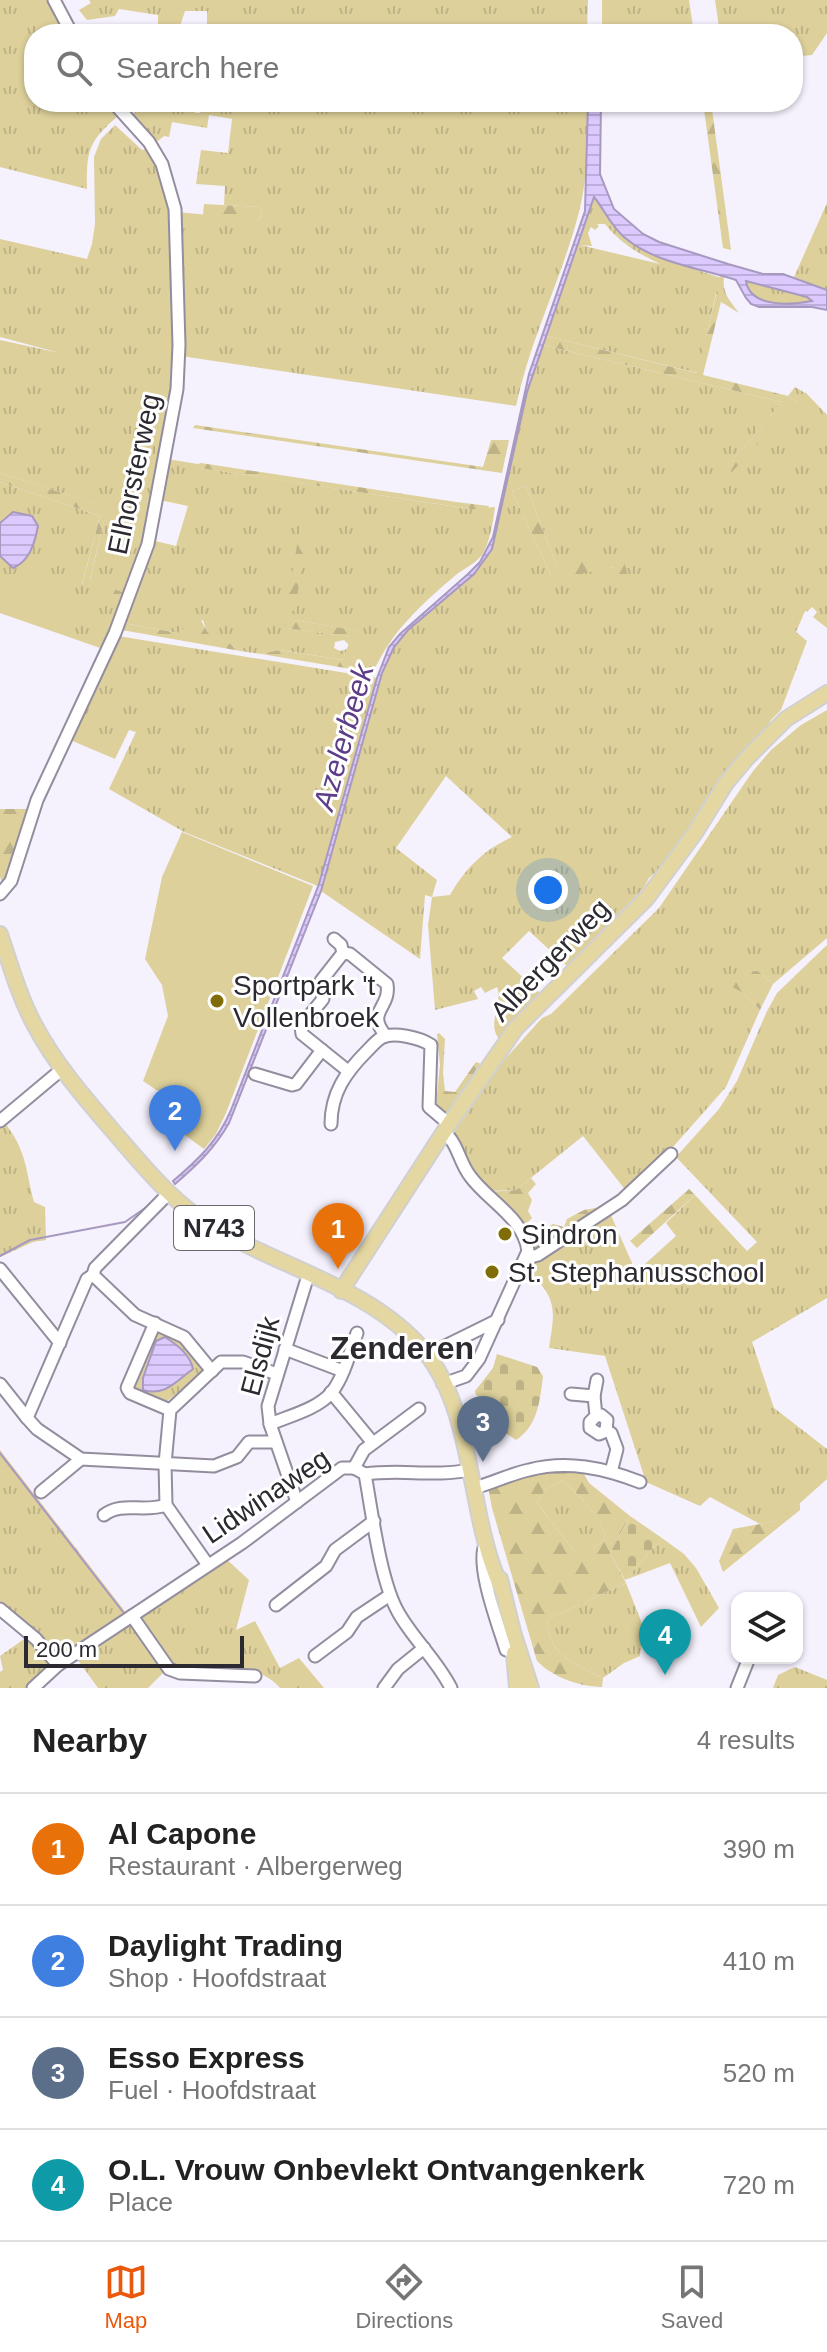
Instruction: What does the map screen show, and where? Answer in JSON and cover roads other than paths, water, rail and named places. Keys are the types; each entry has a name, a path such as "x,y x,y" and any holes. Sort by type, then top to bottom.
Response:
{"main road":[{"name":"Albergerweg","path":"341,1291 446,1128 516,1028 647,898 695,833 726,783 747,758 786,719 827,693"},
{"name":"N743","path":"0,934 33,1023 61,1070 169,1193 216,1229 390,1318 427,1355 443,1384 456,1419 489,1558 501,1587"},
{"name":"N743","path":"479,1506 491,1536 501,1587 499,1606 513,1632 531,1688"},
{"name":"N743","path":"513,1632 517,1688"}],"street":[{"path":"54,0 67,24"},
{"name":"Elhorsterweg","path":"0,893 11,881 37,800 115,633 148,544 177,389 179,345 175,209 162,164 149,142 122,112"},
{"path":"334,939 341,945 343,953"},
{"path":"343,953 350,954 387,984 389,990 376,1019 386,1036"},
{"path":"343,953 321,981 323,999 301,1026 302,1034 348,1071"},
{"path":"331,1124 337,1091 348,1071 380,1039 386,1036 424,1041 431,1045 429,1107 452,1138 473,1181 521,1230 528,1247 527,1258 498,1320 472,1370 466,1376 443,1384"},
{"path":"255,1074 288,1086 296,1084 322,1050"},
{"path":"0,1121 61,1070"},
{"path":"527,1258 538,1255 622,1200 671,1154"},
{"path":"27,1418 87,1279 169,1193"},
{"path":"0,1269 60,1343"},
{"path":"93,1275 135,1315 184,1337 212,1371"},
{"name":"Elsdijk","path":"297,1502 270,1424 268,1406 306,1282"},
{"path":"427,1355 498,1320"},
{"path":"150,1322 127,1388 130,1393 170,1410"},
{"path":"270,1424 314,1405 331,1392 343,1371 357,1333"},
{"path":"285,1349 343,1371"},
{"path":"208,1565 166,1505 165,1464 170,1410 221,1362 243,1362 277,1374"},
{"path":"597,1380 594,1396 596,1416 590,1422 592,1431 611,1433 617,1449 611,1472"},
{"path":"0,1384 37,1429 81,1459 220,1465 237,1457 249,1442 276,1442"},
{"path":"331,1392 373,1443"},
{"path":"571,1394 594,1396"},
{"name":"Lidwinaweg","path":"33,1688 58,1665 208,1565 342,1468 354,1468 364,1450 419,1409"},
{"path":"41,1492 81,1459"},
{"path":"474,1488 541,1467 584,1466 640,1482"},
{"path":"354,1468 365,1474 469,1470"},
{"path":"365,1474 390,1595 399,1614 440,1668 451,1688"},
{"path":"104,1515 117,1507 153,1510 166,1505"},
{"path":"276,1605 326,1566 335,1550 374,1521"},
{"path":"486,1542 482,1548 483,1566 499,1606 506,1650"},
{"path":"315,1656 347,1632 357,1617 390,1595"},
{"path":"0,1609 36,1639 58,1665"},
{"path":"132,1616 169,1669 180,1673 255,1676"},
{"path":"384,1688 398,1669 424,1648"},
{"path":"737,1688 747,1664"}],"waterway":[{"name":"Azelerbeek","path":"0,1256 30,1240 125,1222 148,1206"},
{"path":"0,1453 123,1612"}],"place":[{"name":"Sportpark 't Vollenbroek","path":"217,1001"},
{"name":"Daylight Trading","path":"175,1151"},
{"name":"Sindron","path":"505,1234"},
{"name":"Al Capone","path":"338,1269"},
{"name":"St. Stephanusschool","path":"492,1272"},
{"name":"Esso Express","path":"483,1462"},
{"name":"O.L. Vrouw Onbevlekt Ontvangenkerk","path":"665,1675"}],"district":[{"name":"Zenderen","path":"402,1348"}]}
